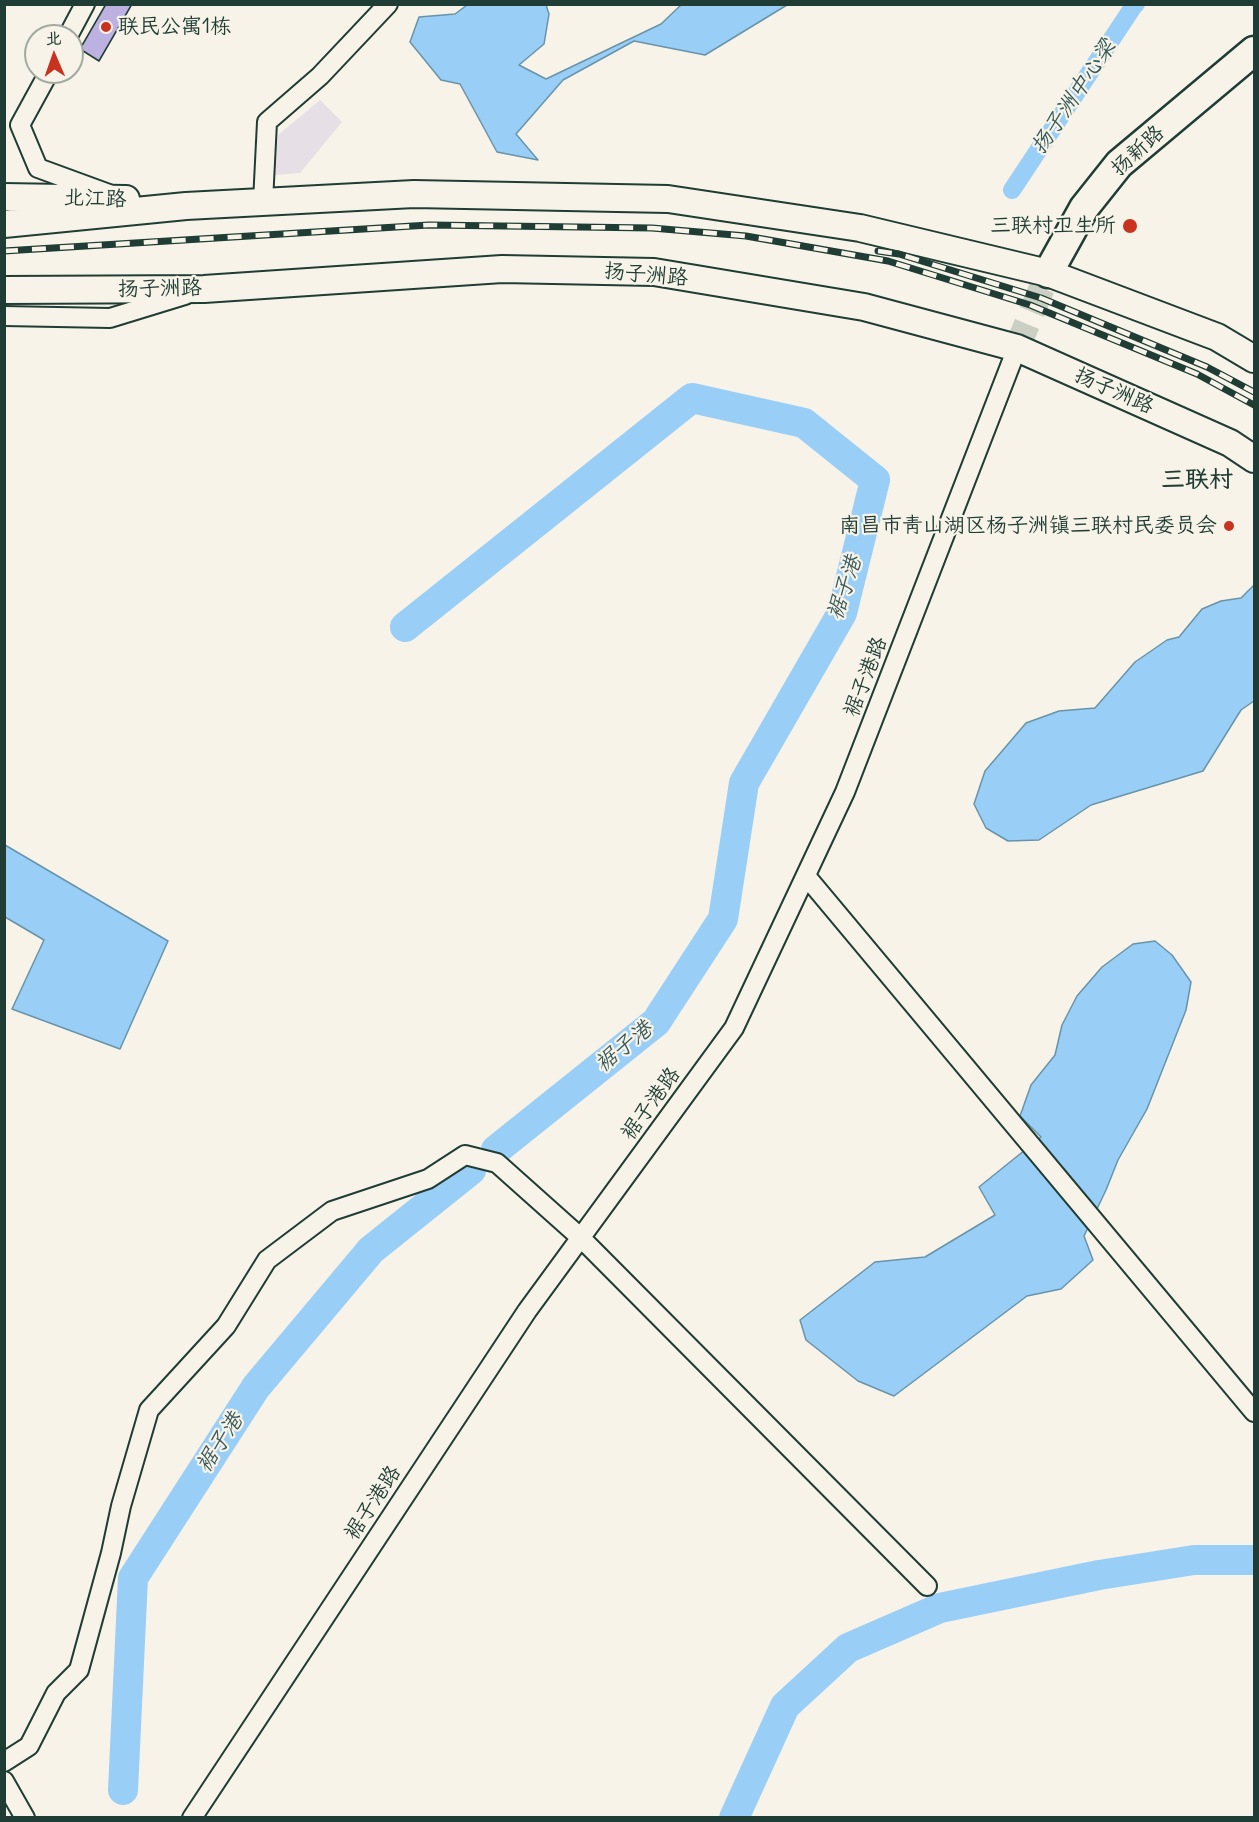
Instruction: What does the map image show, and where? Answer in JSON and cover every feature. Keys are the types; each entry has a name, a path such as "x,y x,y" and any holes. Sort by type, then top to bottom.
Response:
{"main road":[{"name":"扬新路","path":"1048,273 1084,208 1119,164 1254,51"},
{"path":"4,224 186,206 414,194 668,199 860,228 1048,273 1217,337 1254,359"},
{"name":"北江路","path":"4,197 122,198 186,206"},
{"name":"扬子洲路","path":"4,290 204,289 502,269 654,272 864,307 1017,348 1230,443 1254,459"}],"street":[{"path":"74,24 85,4"},
{"path":"263,202 267,122 320,76 388,4"},
{"path":"42,84 20,125 38,168 122,198"},
{"path":"4,316 110,318 204,289"},
{"name":"裾子港路","path":"192,1818 527,1311 734,1028 845,792 1017,348"},
{"path":"806,876 1254,1412"},
{"path":"4,1762 29,1746 56,1693 79,1670 111,1553 121,1506 149,1410 226,1326 267,1260 332,1212 428,1179 465,1155 497,1163 581,1238 927,1586"},
{"path":"4,1781 25,1818"}],"shaded area":[{"path":"320,100 342,122 300,173 275,175 278,135"}],"water":[{"path":"467,5 546,5 549,14 544,44 519,65 546,79 661,24 681,5 787,5 705,55 634,41 563,80 516,134 538,160 497,152 460,84 441,80 410,42 419,17 455,14"},
{"path":"1254,585 1254,701 1241,710 1203,771 1091,805 1039,840 1008,841 986,828 974,804 985,771 1026,723 1059,711 1095,708 1135,662 1167,640 1179,637 1202,609 1221,601 1241,598"},
{"path":"5,845 168,941 120,1049 12,1009 44,940 5,917"},
{"path":"1155,941 1172,955 1191,982 1186,1010 1147,1109 1118,1160 1084,1236 1093,1260 1061,1289 1027,1296 894,1396 858,1381 806,1340 800,1320 875,1262 925,1257 995,1215 979,1187 1041,1137 1020,1116 1031,1085 1055,1055 1062,1025 1077,996 1102,967 1133,944"}],"building":[{"name":"联民公寓1栋","path":"106,4 132,4 99,61 84,52 84,42"}],"waterway":[{"name":"扬子洲中心梁","path":"1012,190 1136,4"},
{"name":"裾子港","path":"405,627 692,398 804,423 875,480 842,613 744,783 723,919 656,1022 496,1150"},
{"name":"裾子港","path":"123,1790 133,1578 256,1387 371,1250 471,1170"},
{"path":"734,1818 785,1706 848,1648 940,1608 1099,1575 1194,1560 1254,1560"}],"tunnel":[{"path":"1017,348 1048,273"}],"railway":[{"path":"4,251 429,225 652,228 746,236 888,261 1030,305 1197,374 1254,405"},
{"path":"878,251 899,254 1041,298 1207,367 1254,392"}],"place":[{"name":"联民公寓1栋","path":"106,27"},
{"name":"三联村卫生所","path":"1130,226"},
{"name":"南昌市青山湖区杨子洲镇三联村民委员会","path":"1229,526"}],"district":[{"name":"三联村","path":"1197,480"}]}
